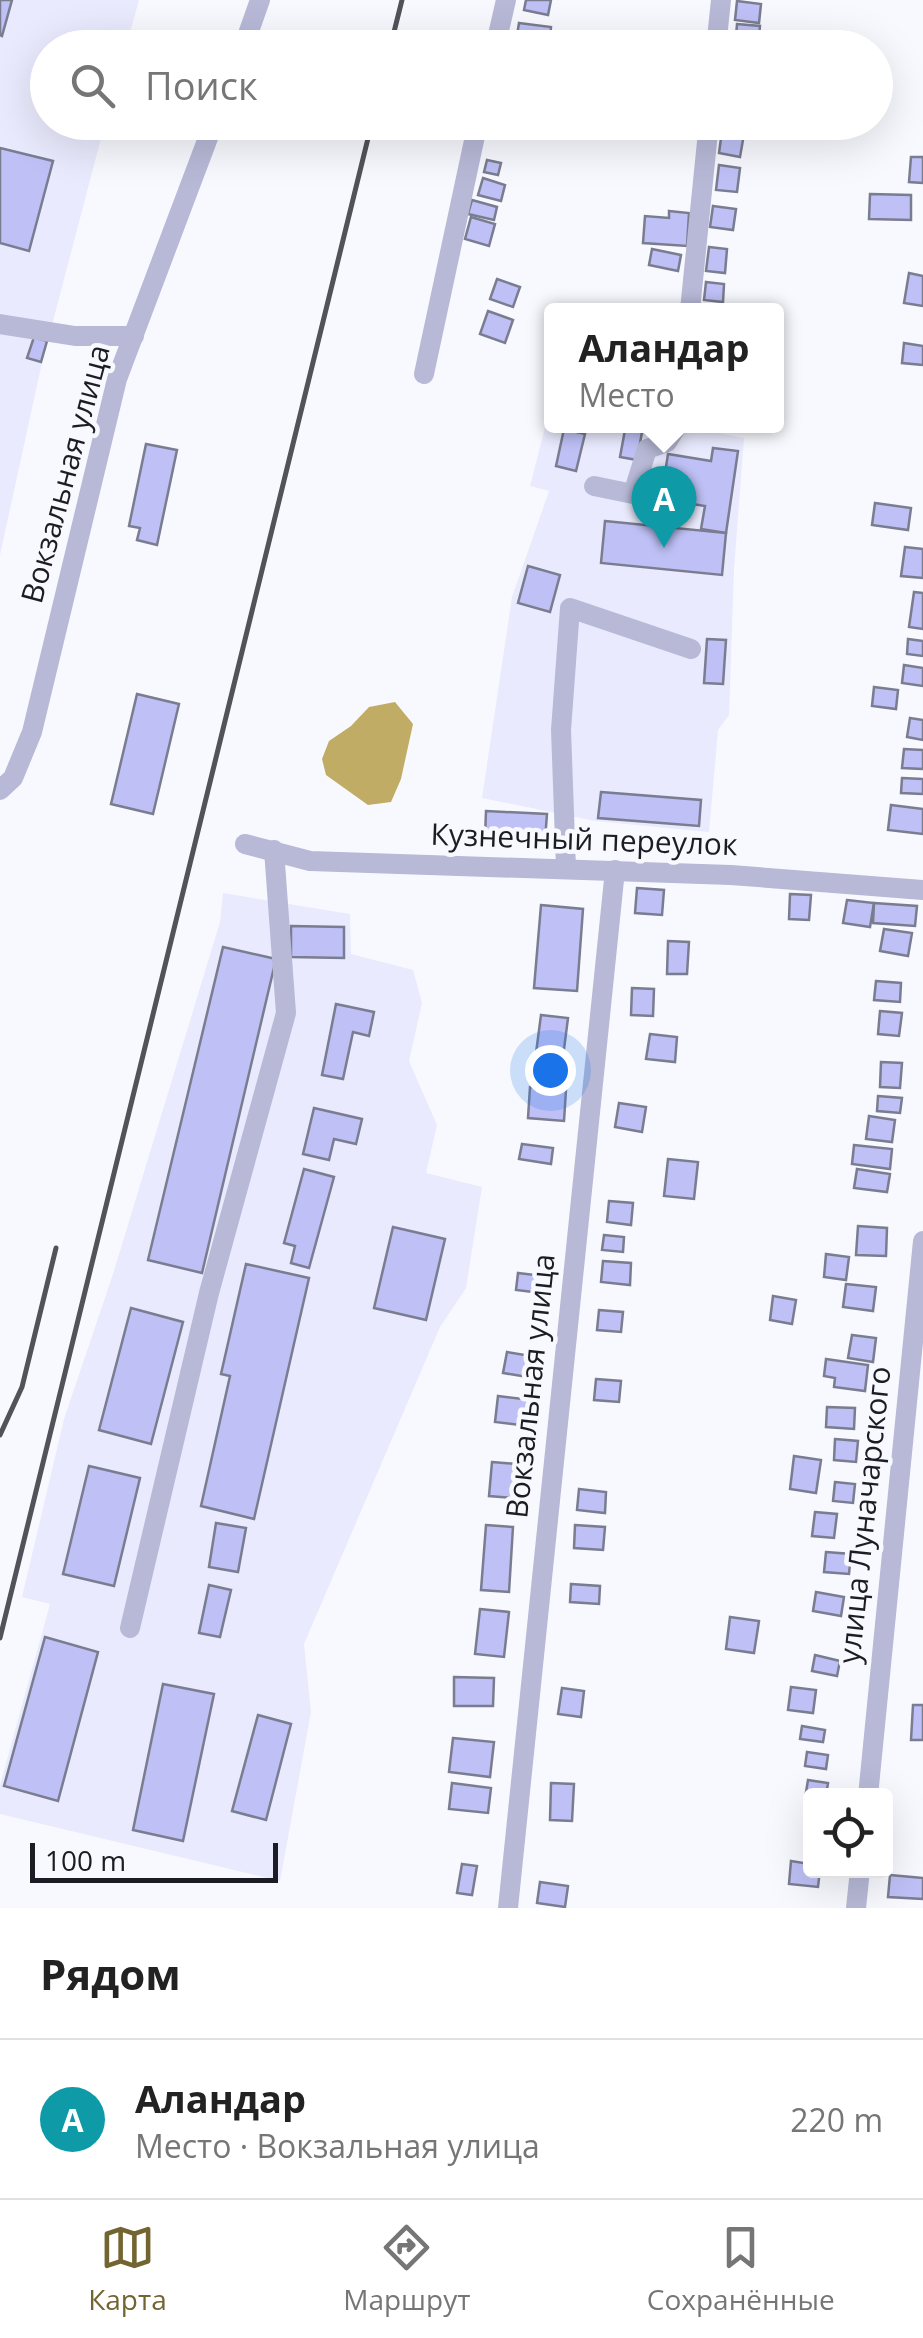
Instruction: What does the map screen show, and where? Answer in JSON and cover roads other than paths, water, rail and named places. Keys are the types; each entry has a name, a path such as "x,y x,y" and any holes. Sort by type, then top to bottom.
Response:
{"street":[{"path":"249,30 260,0"},
{"path":"499,30 506,0"},
{"path":"718,30 720,0"},
{"name":"Вокзальная улица","path":"0,790 12,778 32,732 117,378 207,140"},
{"path":"424,374 474,140"},
{"path":"691,303 706,140"},
{"path":"0,324 75,336 134,336"},
{"path":"594,486 633,494 647,449 666,442 672,433"},
{"path":"566,868 561,730 570,608 691,649"},
{"name":"Кузнечный переулок","path":"245,844 310,861 615,870 923,890"},
{"path":"130,1628 210,1293 286,1014 274,850"},
{"name":"Вокзальная улица","path":"508,1908 615,870"},
{"name":"улица Луначарского","path":"869,1788 923,1241"},
{"path":"856,1908 859,1878"}],"railway":[{"path":"394,30 402,0"},
{"path":"0,1638 368,140"},
{"path":"0,1435 22,1387 56,1248"}],"place":[{"name":"Аландар","path":"664,548"}]}
